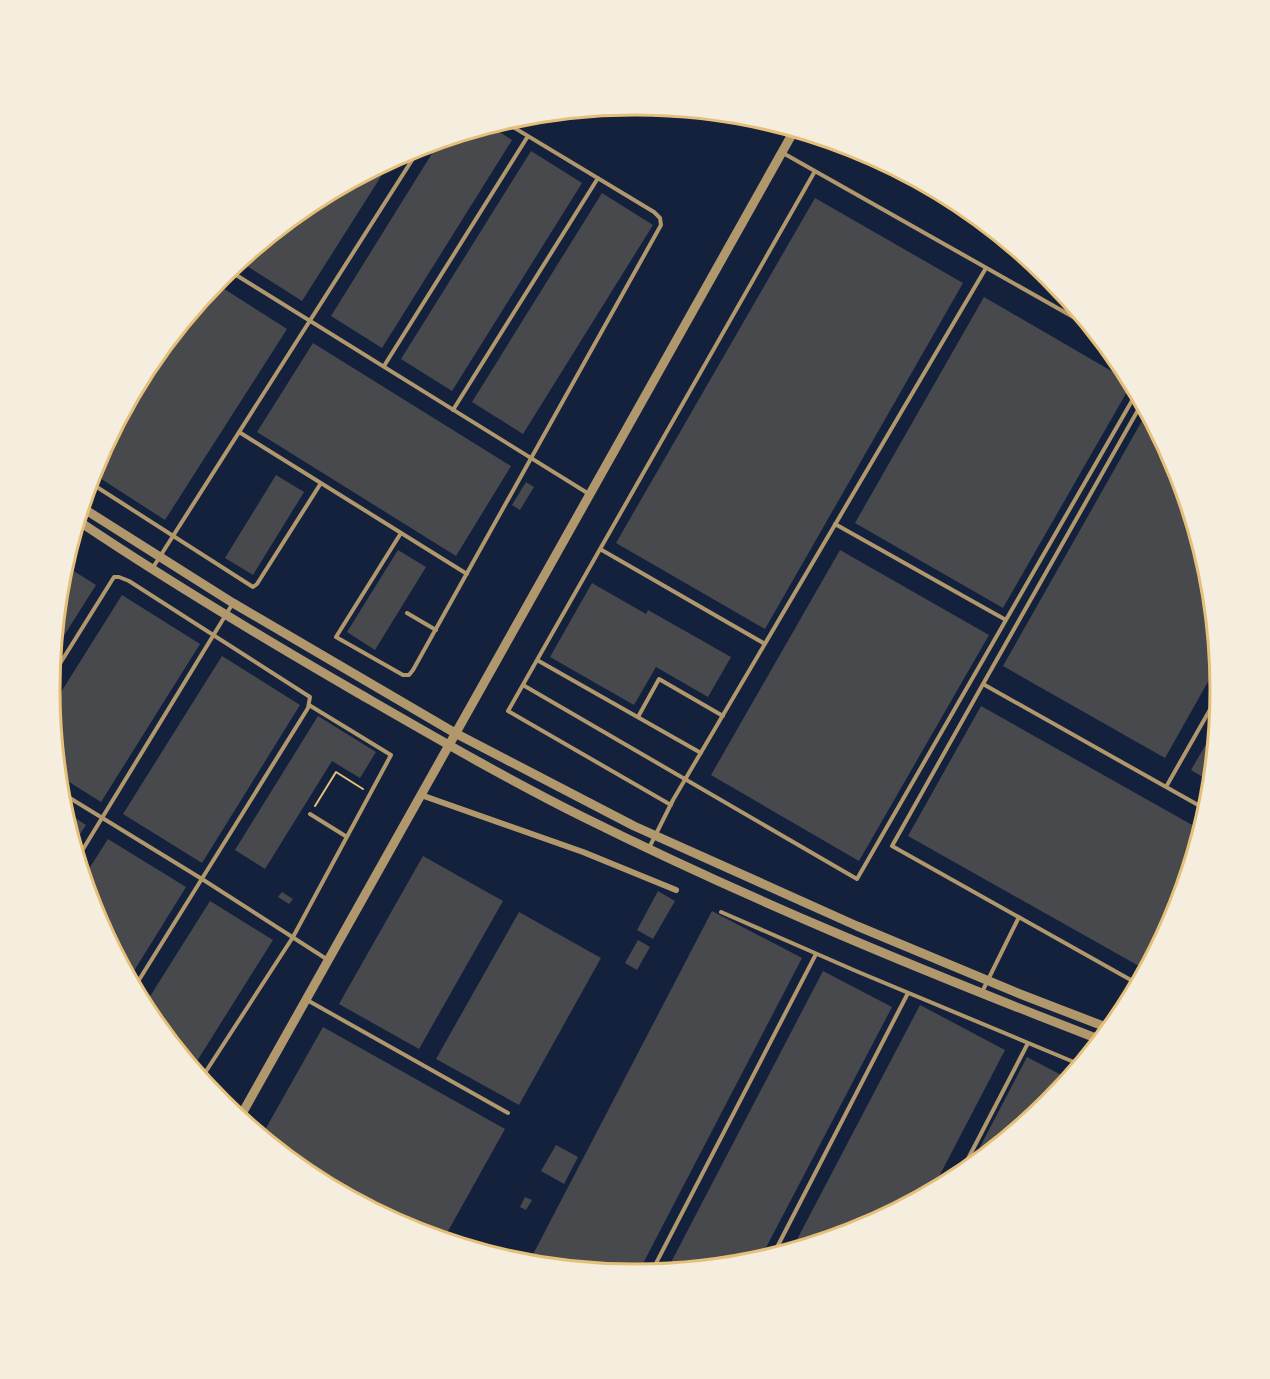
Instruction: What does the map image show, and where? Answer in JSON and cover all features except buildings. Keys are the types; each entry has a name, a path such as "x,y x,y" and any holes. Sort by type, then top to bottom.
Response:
{"street":[{"path":"244,1111 791,136"},
{"path":"89,512 233,603 455,732 654,836 857,926 1101,1025"},
{"path":"85,525 225,616 448,745 579,815 648,849 880,951 1093,1037"},
{"path":"421,795 583,852 676,890"}],"lane":[{"path":"401,533 336,637 395,673 409,675 414,670 661,225 660,218 654,212 514,128"},
{"path":"384,367 528,136"},
{"path":"782,153 923,230 1072,317"},
{"path":"152,569 413,159"},
{"path":"670,805 508,711 815,171"},
{"path":"453,410 598,178"},
{"path":"648,849 670,805 986,268"},
{"path":"236,275 590,494"},
{"path":"523,685 857,879 1132,401"},
{"path":"1131,980 892,846 1138,411"},
{"path":"239,432 467,574"},
{"path":"97,487 253,586 257,584 321,483"},
{"path":"835,524 1006,620"},
{"path":"600,549 765,644"},
{"path":"61,662 114,577 129,581 310,697 309,705 139,980"},
{"path":"83,849 233,603"},
{"path":"407,613 435,630"},
{"path":"537,659 701,753"},
{"path":"638,717 659,679 723,716"},
{"path":"983,684 1198,805"},
{"path":"206,1072 292,937 391,756 309,705"},
{"path":"1166,787 1209,711"},
{"path":"70,798 328,960"},
{"path":"310,814 347,837"},
{"path":"721,912 1073,1062"},
{"path":"982,993 1019,917"},
{"path":"656,1263 816,954"},
{"path":"777,1246 908,993"},
{"path":"306,999 507,1113"},
{"path":"968,1158 1028,1042"}],"path":[{"path":"310,814 336,772 370,794"}]}
